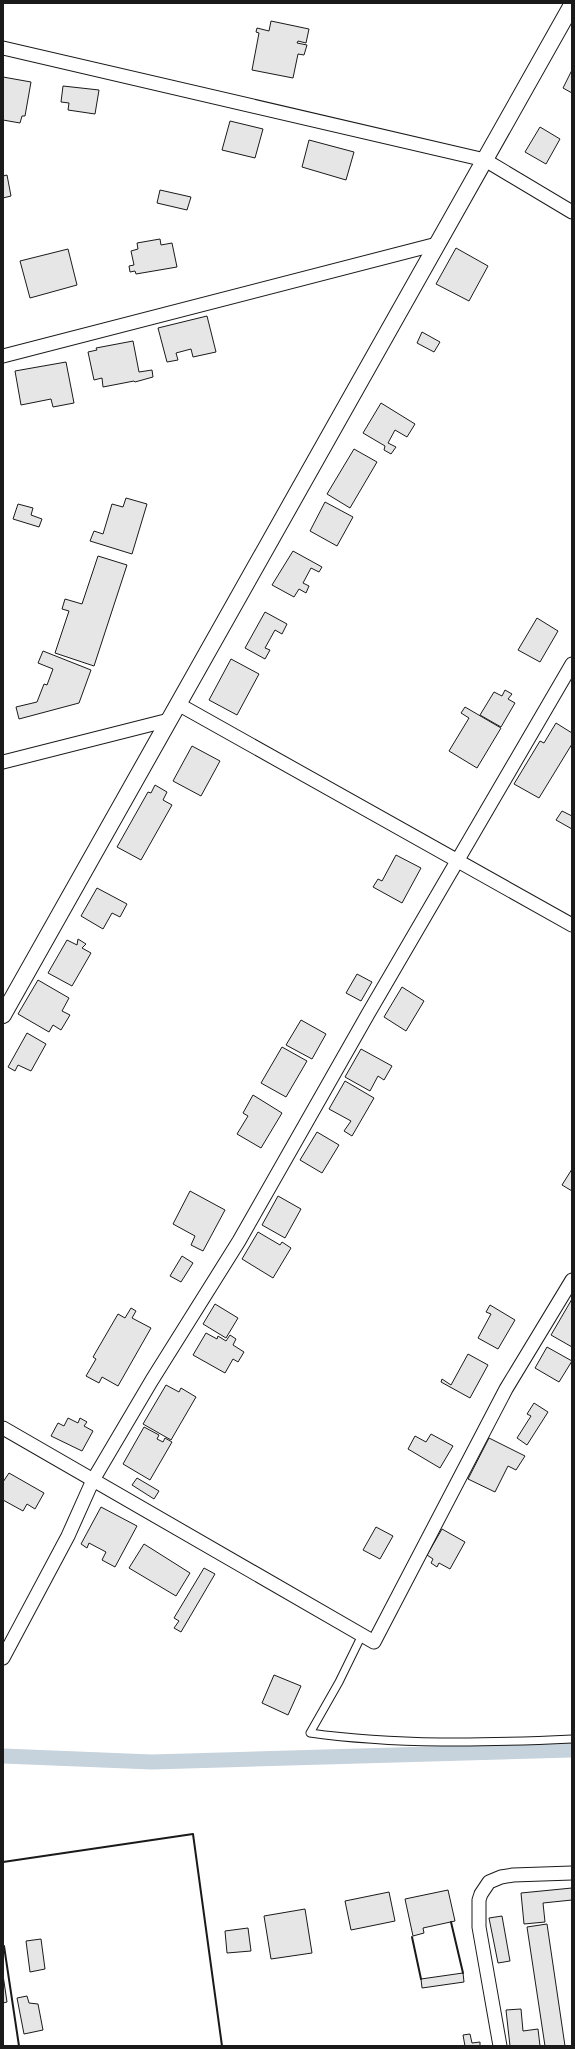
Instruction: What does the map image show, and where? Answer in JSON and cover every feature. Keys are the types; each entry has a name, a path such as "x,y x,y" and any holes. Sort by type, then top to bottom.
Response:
{"street":[{"path":"3,1015 572,5"},
{"path":"3,48 485,160 572,212"},
{"path":"3,356 437,244"},
{"path":"3,1658 68,1536 93,1480 152,1380 239,1241 368,1014 572,664"},
{"path":"178,704 572,925"},
{"path":"3,762 169,720"},
{"path":"3,1428 374,1642 506,1389 572,1280"},
{"path":"500,2046 480,1927 479,1905 481,1894 489,1882 501,1877 572,1873"}],"lane":[{"path":"362,1634 339,1682 310,1734 399,1741 503,1742 572,1739"}],"building":[{"path":"271,21 309,29 306,43 298,41 297,43 307,45 304,55 298,54 293,78 252,70 259,33 256,32 257,28 269,31"},
{"path":"572,70 572,93 563,88"},
{"path":"3,77 31,82 25,116 22,116 20,123 3,120"},
{"path":"63,86 99,90 95,114 68,110 69,103 61,102"},
{"path":"230,121 263,129 255,158 222,150"},
{"path":"540,127 560,139 546,164 525,152"},
{"path":"309,140 354,152 346,180 302,167"},
{"path":"7,175 11,196 3,198 3,176"},
{"path":"160,190 191,197 187,210 157,203"},
{"path":"160,239 161,245 172,243 177,267 136,274 135,271 130,272 129,266 134,265 131,251 138,249 137,243"},
{"path":"456,248 488,266 469,301 436,284"},
{"path":"68,249 77,285 30,298 20,261"},
{"path":"207,316 216,352 193,357 191,349 176,353 178,360 167,362 158,328"},
{"path":"422,332 440,342 434,352 417,343"},
{"path":"133,341 139,372 152,370 153,377 135,382 103,387 102,378 94,380 88,352 97,350 96,348"},
{"path":"66,362 74,403 53,407 51,399 21,405 15,371"},
{"path":"381,403 415,424 407,437 395,430 388,443 396,447 391,454 384,450 385,446 363,433"},
{"path":"354,449 377,462 350,508 327,494"},
{"path":"126,498 147,504 132,554 90,541 94,531 103,534 112,504 123,507"},
{"path":"325,502 353,517 337,546 310,531"},
{"path":"18,504 33,508 31,515 42,519 39,527 13,519"},
{"path":"293,551 322,567 319,572 311,568 303,583 309,586 306,593 299,589 294,597 272,585"},
{"path":"98,556 127,565 94,666 55,653 69,611 62,609 65,599 82,604"},
{"path":"265,612 287,624 282,634 275,630 265,648 270,650 265,659 245,648"},
{"path":"537,618 558,631 540,662 518,650"},
{"path":"43,651 91,670 79,703 19,719 16,707 37,702 44,684 47,685 53,669 38,663"},
{"path":"231,659 259,674 237,715 209,700"},
{"path":"505,690 512,694 508,699 515,703 501,727 480,715 494,692 502,696"},
{"path":"465,707 501,728 477,768 449,751 469,718 461,713"},
{"path":"556,723 572,733 572,744 539,798 514,784 540,741 544,743"},
{"path":"192,746 220,761 201,796 173,781"},
{"path":"155,785 167,792 163,800 172,805 141,860 117,847 148,792 151,793"},
{"path":"562,811 572,816 572,829 556,820"},
{"path":"396,855 421,868 402,903 373,887 378,879 382,881"},
{"path":"97,888 127,904 120,917 112,913 103,929 81,916"},
{"path":"78,939 86,944 82,948 91,953 72,986 48,973 67,940 77,945"},
{"path":"357,974 372,982 361,1001 346,993"},
{"path":"38,980 69,998 62,1011 70,1015 61,1030 53,1025 49,1032 18,1014"},
{"path":"402,987 424,1001 406,1031 384,1017"},
{"path":"301,1020 326,1034 312,1059 286,1045"},
{"path":"27,1033 46,1044 31,1071 18,1065 15,1071 8,1067"},
{"path":"282,1047 307,1061 286,1097 261,1083"},
{"path":"361,1049 392,1066 384,1080 378,1076 370,1091 345,1077"},
{"path":"345,1081 374,1098 352,1136 344,1131 351,1121 329,1109"},
{"path":"253,1095 282,1113 261,1148 237,1134 248,1116 243,1113"},
{"path":"317,1132 339,1145 322,1173 300,1160"},
{"path":"572,1169 572,1191 562,1185"},
{"path":"190,1191 225,1210 203,1251 191,1245 195,1236 173,1224"},
{"path":"278,1196 301,1209 285,1238 262,1225"},
{"path":"258,1232 280,1245 282,1242 291,1248 273,1278 242,1259"},
{"path":"182,1256 193,1263 181,1282 170,1276"},
{"path":"572,1299 572,1347 551,1335"},
{"path":"215,1304 238,1318 226,1338 203,1324"},
{"path":"490,1305 515,1320 498,1349 478,1338 491,1314 486,1312"},
{"path":"131,1308 136,1311 132,1318 151,1328 118,1386 102,1377 99,1383 86,1376 96,1359 93,1357 118,1314 125,1318"},
{"path":"206,1333 217,1339 218,1336 226,1341 230,1335 236,1339 233,1345 244,1352 238,1362 233,1359 225,1373 193,1355"},
{"path":"547,1347 572,1361 559,1382 535,1368"},
{"path":"468,1354 488,1365 470,1398 441,1382 442,1379 451,1385"},
{"path":"166,1385 179,1392 181,1388 196,1397 171,1440 143,1424"},
{"path":"534,1403 548,1412 527,1445 517,1438 531,1416 527,1414"},
{"path":"68,1418 78,1423 80,1418 87,1422 84,1426 93,1431 82,1451 51,1436 58,1423 64,1426"},
{"path":"144,1427 159,1435 157,1439 163,1442 165,1438 172,1442 150,1480 123,1464"},
{"path":"431,1434 453,1446 440,1468 408,1449 415,1436 426,1442"},
{"path":"489,1438 525,1456 516,1470 508,1466 495,1492 468,1479"},
{"path":"9,1473 44,1493 35,1509 27,1504 23,1511 3,1500 3,1482"},
{"path":"137,1478 159,1491 154,1499 132,1485"},
{"path":"101,1507 137,1526 115,1567 102,1560 106,1552 89,1543 87,1548 81,1544"},
{"path":"376,1527 393,1536 380,1559 363,1550"},
{"path":"442,1529 465,1542 450,1569 439,1563 437,1567 431,1563 433,1559 427,1555"},
{"path":"144,1544 190,1573 176,1596 129,1568"},
{"path":"204,1568 215,1574 181,1632 174,1628 179,1621 174,1618"},
{"path":"274,1675 301,1686 288,1715 262,1703"},
{"path":"572,1888 572,1900 543,1903 545,1922 524,1924 521,1893"},
{"path":"448,1890 455,1921 423,1928 424,1933 413,1936 405,1899"},
{"path":"389,1892 395,1921 351,1930 345,1901"},
{"path":"305,1909 312,1953 271,1959 264,1916"},
{"path":"502,1916 510,1961 498,1963 489,1918"},
{"path":"547,1924 565,2046 545,2046 527,1927"},
{"path":"248,1928 251,1951 227,1953 225,1931"},
{"path":"41,1939 45,1969 30,1972 26,1941"},
{"path":"463,1973 464,1982 422,1988 421,1979"},
{"path":"3,1975 7,2002 3,2003"},
{"path":"27,1996 29,2003 38,2004 43,2030 24,2034 17,1998"},
{"path":"521,2009 523,2031 538,2029 540,2046 510,2046 506,2010"},
{"path":"470,2034 472,2043 480,2042 480,2046 465,2046 463,2035"}],"waterway":[{"path":"3,1756 152,1762 572,1750"}],"wall":[{"path":"3,1862 193,1834 222,2046"},
{"path":"451,1922 463,1973"},
{"path":"412,1937 421,1979"},
{"path":"4,1946 19,2046"}]}
